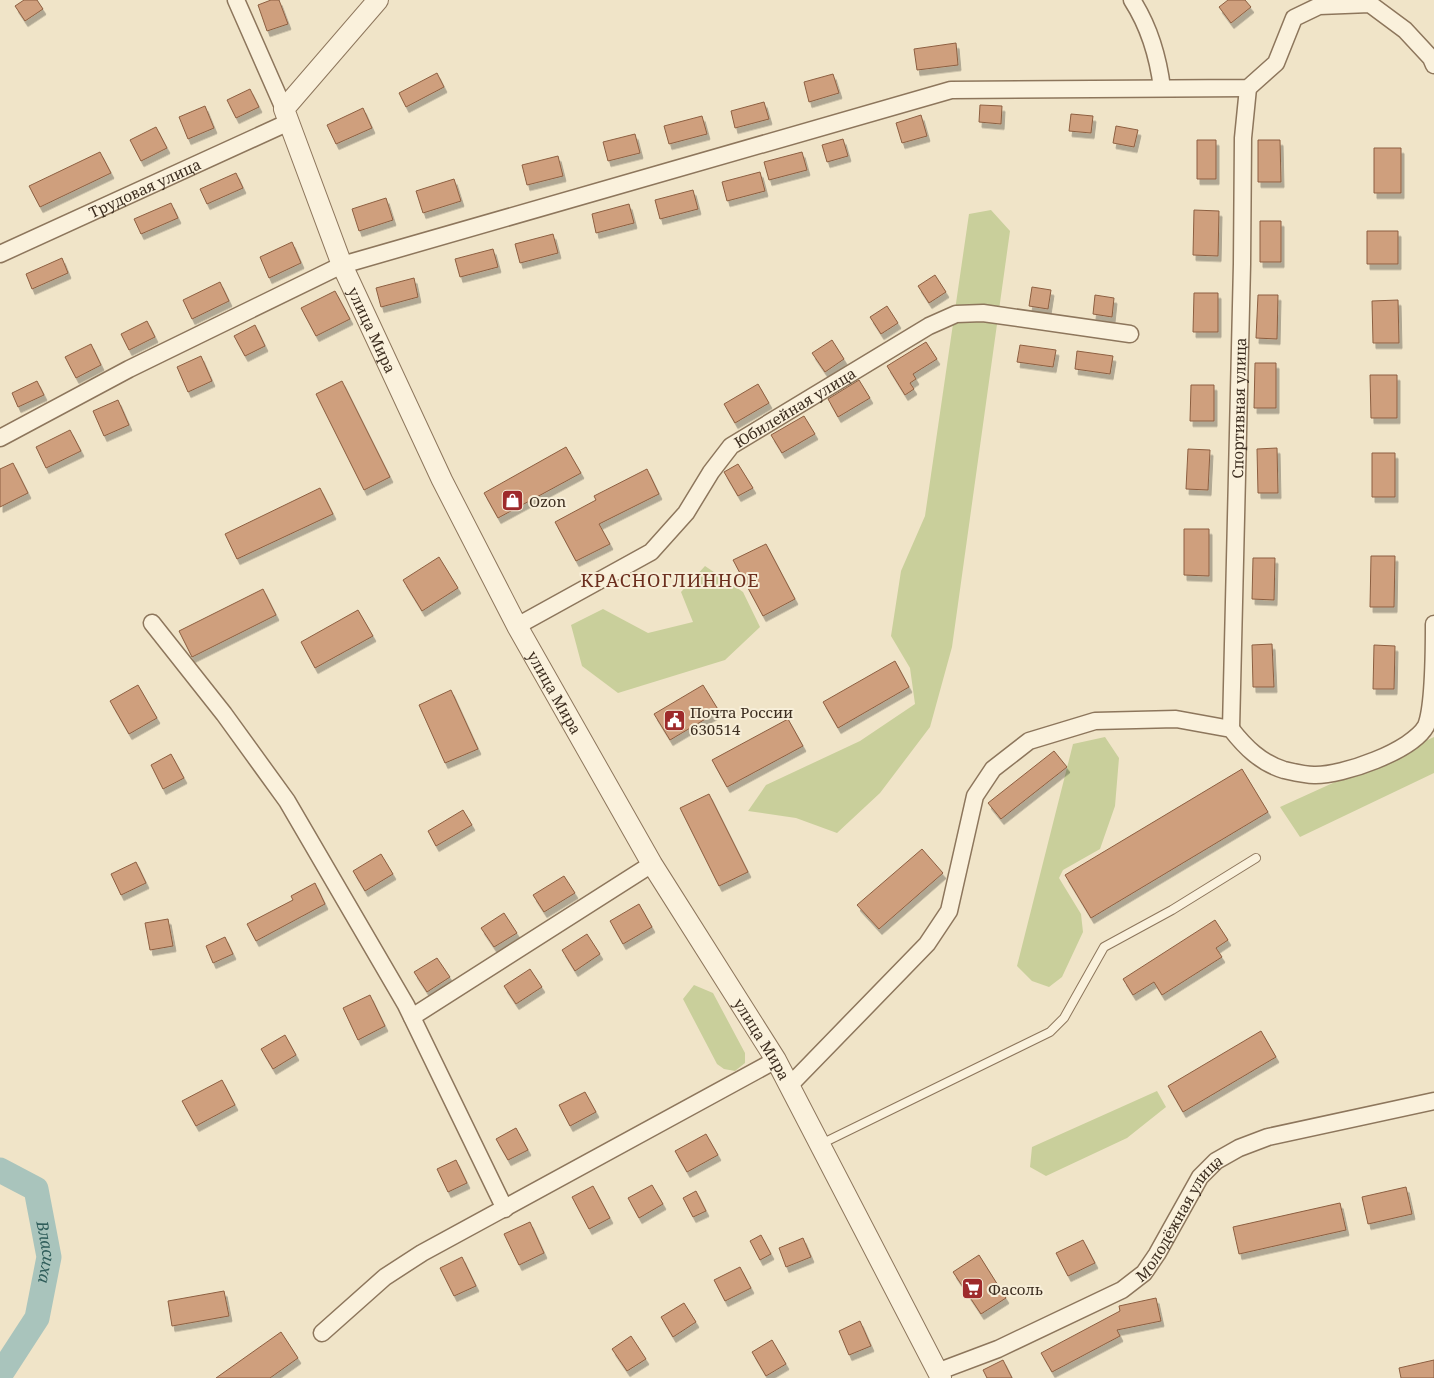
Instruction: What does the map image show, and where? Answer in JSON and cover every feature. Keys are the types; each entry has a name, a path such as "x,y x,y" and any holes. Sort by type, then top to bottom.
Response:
{"street":[{"path":"236,0 287,115 378,0"},
{"path":"1132,0 1150,32 1159,65 1162,88"},
{"path":"0,438 129,370 342,265 951,90 1248,88 1276,63 1294,18 1319,6 1370,4 1405,30 1432,58 1434,65"},
{"name":"Спортивная улица","path":"1231,729 1242,264 1243,138 1248,88"},
{"name":"Трудовая улица","path":"0,254 287,115"},
{"name":"улица Мира","path":"287,115 342,265 442,480 517,626 652,864 776,1060 938,1376"},
{"name":"Юбилейная улица","path":"517,626 651,552 686,513 711,472 731,446 929,326 956,314 983,313 1130,334"},
{"path":"152,624 224,714 287,801 412,1017 505,1209"},
{"path":"789,1086 927,944 949,911 975,796 992,769 1029,742 1096,721 1176,719 1231,729 1243,744 1260,758 1284,770 1315,776 1381,759 1406,746 1426,728 1432,712 1434,624"},
{"path":"412,1017 652,864"},
{"path":"322,1333 384,1277 422,1253 776,1060"},
{"name":"Молодёжная улица","path":"938,1376 1122,1290 1144,1273 1157,1254 1200,1176 1216,1161 1239,1148 1268,1137 1434,1101"}],"lane":[{"path":"818,1145 1050,1032 1064,1018 1104,947 1172,910 1256,858"}],"green space":[{"path":"991,210 1010,231 952,647 930,727 880,793 837,833 796,818 748,811 766,785 860,741 915,704 910,668 891,636 901,571 925,516 969,214"},
{"path":"705,566 743,592 760,627 725,660 618,693 582,666 571,625 603,609 648,633 693,622 681,592"},
{"path":"1105,737 1119,758 1115,806 1100,849 1063,870 1059,878 1081,914 1083,932 1062,977 1049,987 1032,981 1017,966 1073,744"},
{"path":"1434,737 1434,773 1300,837 1280,807"},
{"path":"694,985 713,993 745,1053 745,1063 735,1071 724,1069 717,1064 683,999"},
{"path":"1157,1091 1166,1107 1127,1138 1046,1176 1030,1167 1032,1147"}],"building":[{"path":"24,0 37,0 43,9 25,21 15,6"},
{"path":"271,0 279,0 288,24 267,31 258,5"},
{"path":"1228,0 1245,0 1251,7 1231,23 1219,7"},
{"path":"956,43 958,65 917,70 914,49"},
{"path":"437,73 444,87 406,107 399,93"},
{"path":"833,74 839,93 809,102 804,82"},
{"path":"250,89 259,107 236,118 227,100"},
{"path":"764,102 769,119 735,128 731,111"},
{"path":"980,105 1002,106 1001,124 979,122"},
{"path":"205,106 214,128 188,139 179,117"},
{"path":"363,108 372,128 336,144 327,125"},
{"path":"1071,114 1093,116 1091,133 1069,131"},
{"path":"921,115 927,136 902,143 896,123"},
{"path":"702,116 707,134 669,144 664,126"},
{"path":"1116,126 1138,130 1134,147 1113,143"},
{"path":"156,127 167,148 141,161 130,140"},
{"path":"635,134 640,153 608,161 603,142"},
{"path":"843,139 848,156 827,162 822,145"},
{"path":"1197,140 1216,140 1216,179 1197,179"},
{"path":"1258,140 1280,140 1281,182 1258,182"},
{"path":"1374,148 1401,148 1401,193 1374,193"},
{"path":"100,152 111,173 40,207 29,186"},
{"path":"802,152 807,170 769,180 764,162"},
{"path":"558,156 563,176 527,185 522,165"},
{"path":"760,172 765,191 727,201 722,182"},
{"path":"236,173 243,188 207,204 200,189"},
{"path":"454,179 461,201 423,213 416,191"},
{"path":"693,190 698,209 660,219 655,200"},
{"path":"386,198 393,220 359,231 352,209"},
{"path":"171,203 178,218 141,234 134,219"},
{"path":"629,204 634,223 596,233 592,214"},
{"path":"1194,210 1219,211 1218,256 1193,255"},
{"path":"1260,221 1281,221 1281,262 1260,262"},
{"path":"1367,231 1398,231 1398,264 1367,264"},
{"path":"553,234 558,253 520,263 515,244"},
{"path":"292,242 301,263 269,278 260,257"},
{"path":"493,249 498,267 460,277 455,259"},
{"path":"62,258 68,273 32,289 26,274"},
{"path":"935,275 946,292 929,303 918,286"},
{"path":"414,278 418,297 381,307 376,288"},
{"path":"220,282 229,301 192,319 183,300"},
{"path":"1032,287 1051,290 1048,309 1029,306"},
{"path":"335,291 350,319 316,336 301,308"},
{"path":"1194,293 1218,293 1218,332 1193,332"},
{"path":"1095,295 1114,298 1112,317 1093,314"},
{"path":"1258,295 1278,295 1277,339 1256,338"},
{"path":"1398,300 1399,343 1373,343 1372,301"},
{"path":"887,306 898,323 881,334 870,317"},
{"path":"147,321 155,337 129,350 121,334"},
{"path":"255,325 265,346 245,356 234,336"},
{"path":"832,340 844,359 825,372 812,353"},
{"path":"926,342 937,359 913,374 916,379 910,383 914,389 905,395 887,366"},
{"path":"91,344 101,365 76,378 65,357"},
{"path":"1020,345 1056,350 1053,367 1017,362"},
{"path":"1077,351 1113,356 1110,374 1075,369"},
{"path":"201,356 212,381 188,392 177,367"},
{"path":"1255,363 1276,363 1276,408 1254,408"},
{"path":"1370,375 1397,375 1397,418 1371,418"},
{"path":"859,380 870,398 838,417 828,399"},
{"path":"37,381 44,395 18,407 12,393"},
{"path":"342,381 390,477 364,490 316,394"},
{"path":"758,384 769,403 735,423 724,404"},
{"path":"1191,385 1214,385 1214,421 1190,421"},
{"path":"118,400 129,425 104,436 93,411"},
{"path":"804,416 815,434 782,453 771,435"},
{"path":"70,430 81,451 46,468 36,447"},
{"path":"566,447 581,473 498,518 484,493"},
{"path":"1277,448 1278,493 1258,493 1257,449"},
{"path":"1188,449 1210,450 1208,490 1186,489"},
{"path":"1372,453 1395,453 1395,497 1372,497"},
{"path":"13,463 28,493 0,507 0,469"},
{"path":"738,464 753,488 738,496 724,472"},
{"path":"647,469 659,494 599,524 610,544 576,561 555,522 596,500 594,496"},
{"path":"320,488 333,514 237,559 225,534"},
{"path":"1184,529 1209,529 1209,576 1184,575"},
{"path":"766,544 795,599 763,616 733,560"},
{"path":"1371,556 1395,556 1394,607 1370,607"},
{"path":"439,557 458,588 422,611 403,580"},
{"path":"1253,558 1275,558 1274,600 1252,599"},
{"path":"263,589 276,615 192,657 179,631"},
{"path":"358,610 373,636 315,668 301,642"},
{"path":"1272,644 1274,687 1253,687 1252,645"},
{"path":"1374,645 1395,646 1394,689 1373,689"},
{"path":"895,661 909,687 838,728 823,702"},
{"path":"138,685 157,718 129,734 110,701"},
{"path":"703,685 719,711 670,740 654,714"},
{"path":"451,690 478,749 445,763 419,705"},
{"path":"788,719 803,746 727,787 712,760"},
{"path":"1054,751 1067,767 1001,819 988,803"},
{"path":"171,754 184,778 163,789 151,765"},
{"path":"1242,769 1268,812 1091,918 1065,875"},
{"path":"709,794 748,872 719,886 680,808"},
{"path":"463,810 472,825 436,846 428,831"},
{"path":"922,849 943,873 879,929 857,905"},
{"path":"381,854 393,874 365,891 353,871"},
{"path":"136,862 146,883 121,895 111,874"},
{"path":"564,876 575,893 544,912 533,895"},
{"path":"315,883 325,904 256,941 247,924 293,900 291,896"},
{"path":"639,904 652,927 623,944 610,921"},
{"path":"504,913 517,933 494,947 481,928"},
{"path":"168,919 173,946 150,950 145,923"},
{"path":"1215,920 1228,940 1216,948 1222,957 1162,995 1154,982 1133,995 1123,979"},
{"path":"587,934 600,954 575,971 562,950"},
{"path":"225,937 233,954 213,963 206,946"},
{"path":"437,958 450,977 427,992 414,972"},
{"path":"530,969 542,987 516,1004 504,986"},
{"path":"370,995 385,1026 358,1040 343,1008"},
{"path":"1261,1031 1276,1057 1183,1112 1168,1086"},
{"path":"285,1035 296,1055 273,1069 261,1049"},
{"path":"222,1080 235,1105 196,1126 182,1101"},
{"path":"585,1092 596,1112 570,1126 559,1105"},
{"path":"516,1128 528,1150 508,1160 496,1139"},
{"path":"706,1134 718,1155 687,1172 675,1151"},
{"path":"456,1160 467,1183 448,1192 437,1169"},
{"path":"652,1185 663,1204 639,1218 628,1198"},
{"path":"593,1186 610,1218 589,1229 572,1197"},
{"path":"1406,1187 1412,1214 1368,1224 1362,1197"},
{"path":"696,1191 706,1211 693,1217 683,1198"},
{"path":"1340,1203 1346,1230 1239,1254 1233,1227"},
{"path":"530,1222 544,1253 519,1265 504,1234"},
{"path":"761,1235 771,1254 760,1260 750,1241"},
{"path":"803,1238 811,1257 786,1267 779,1248"},
{"path":"1083,1240 1095,1263 1068,1276 1056,1253"},
{"path":"979,1255 1006,1298 981,1314 953,1272"},
{"path":"462,1257 476,1286 454,1296 440,1268"},
{"path":"740,1267 751,1288 725,1301 714,1280"},
{"path":"224,1291 229,1316 172,1326 168,1301"},
{"path":"1156,1298 1161,1321 1117,1330 1120,1336 1052,1372 1041,1353 1120,1311 1119,1306"},
{"path":"684,1303 696,1322 673,1337 661,1317"},
{"path":"860,1321 871,1346 849,1355 839,1331"},
{"path":"281,1332 298,1358 270,1378 216,1378"},
{"path":"631,1336 646,1359 627,1371 612,1349"},
{"path":"772,1340 786,1364 766,1376 752,1352"},
{"path":"1003,1360 1012,1378 987,1378 983,1370"},
{"path":"1434,1360 1434,1378 1401,1378 1399,1368"}],"waterway":[{"name":"Власиха","path":"0,1170 36,1189 49,1257 37,1318 0,1375"}],"place":[{"name":"Ozon","path":"513,501"},
{"name":"Почта России 630514","path":"674,721"},
{"name":"Фасоль","path":"972,1289"}],"district":[{"name":"КРАСНОГЛИННОЕ","path":"670,580"}]}
